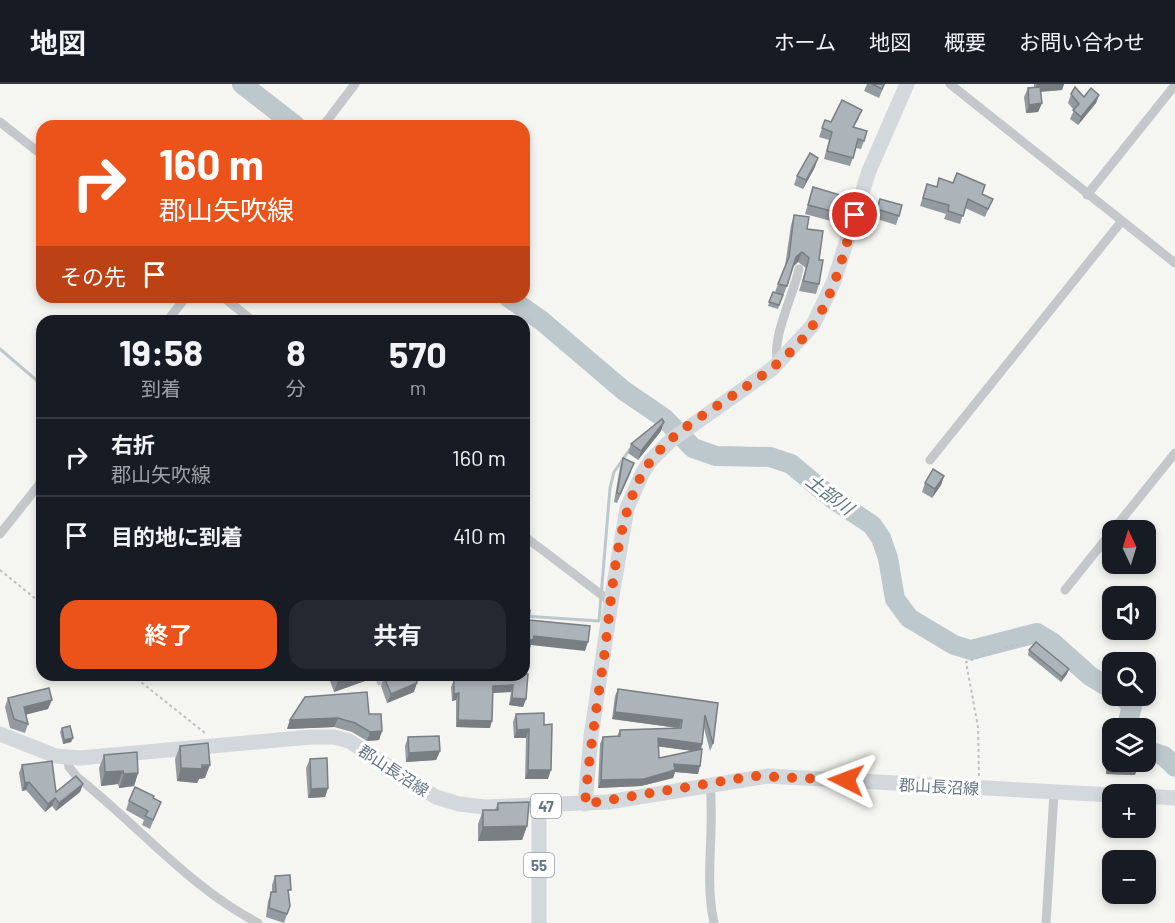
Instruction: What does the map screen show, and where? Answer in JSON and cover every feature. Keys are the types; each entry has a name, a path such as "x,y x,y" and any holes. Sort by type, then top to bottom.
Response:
{"main road":[{"path":"585,804 591,736 627,508 642,474 651,460 695,421 778,362 813,325 834,281 870,171 907,84"},
{"name":"郡山長沼線","path":"0,734 56,756 67,757 115,756 312,737 334,738 362,748 428,793 446,802 485,807 585,804 768,776 1102,794"},
{"path":"1156,797 1175,798"},
{"name":"55","path":"539,923 540,807"}],"street":[{"path":"328,120 355,84"},
{"path":"950,84 1175,263"},
{"path":"1087,195 1175,86"},
{"path":"0,122 36,149"},
{"path":"930,460 1121,222"},
{"path":"778,362 776,351 778,334 794,293 799,269"},
{"path":"172,315 181,303"},
{"path":"230,303 246,315"},
{"path":"1065,590 1175,453"},
{"path":"0,534 36,489"},
{"path":"530,541 611,602"},
{"path":"67,757 69,767 77,777 194,879 236,911 258,923"},
{"path":"710,784 712,820 709,898 714,923"},
{"path":"1046,923 1054,792"}],"path":[{"path":"0,570 36,599"},
{"path":"978,788 978,727 966,662 1013,645 1024,645"},
{"path":"140,681 217,745"}],"building":[{"path":"872,84 884,84 882,89"},
{"path":"1040,87 1042,103 1029,105 1028,88"},
{"path":"1075,87 1084,97 1091,88 1099,95 1081,117 1073,110 1079,104 1071,94"},
{"path":"842,100 862,110 853,127 867,131 864,141 858,139 853,158 827,151 832,132 822,128 825,120 831,122"},
{"path":"810,153 818,158 806,180 797,176"},
{"path":"957,173 985,185 982,194 993,199 988,209 968,199 963,216 948,211 949,205 923,198 927,184 937,187 939,178 953,183"},
{"path":"813,187 840,195 835,212 808,205"},
{"path":"880,199 902,205 899,216 877,209"},
{"path":"794,215 809,217 807,229 823,231 819,260 823,260 819,284 803,281 809,258 802,252 796,257 787,286 778,284 789,257"},
{"path":"773,292 783,295 779,305 769,302"},
{"path":"662,419 664,422 641,451 631,444"},
{"path":"623,458 634,463 620,494 617,493"},
{"path":"933,469 944,476 935,489 925,483"},
{"path":"530,620 590,626 588,642 534,636 533,640 530,640"},
{"path":"1036,642 1069,669 1062,677 1029,650"},
{"path":"386,681 417,681 417,683 391,694"},
{"path":"454,681 527,681 526,699 512,698 513,685 493,686 492,721 458,720 459,693 454,694"},
{"path":"49,688 52,700 24,707 28,724 14,719 8,698"},
{"path":"618,689 718,703 713,744 705,715 702,744 658,738 659,758 702,749 700,766 674,764 675,770 644,779 601,780 603,737 620,736 620,730 681,728 682,720 615,712"},
{"path":"367,692 369,714 381,714 382,731 370,732 355,723 338,718 290,720 305,697"},
{"path":"544,713 544,725 552,724 551,770 528,770 529,729 517,730 516,714"},
{"path":"70,726 73,738 64,740 62,728"},
{"path":"439,736 440,751 409,753 408,737"},
{"path":"208,743 210,765 202,765 202,769 181,768 180,746"},
{"path":"137,752 138,773 105,772 104,755"},
{"path":"327,758 328,788 311,789 310,759"},
{"path":"52,761 56,792 76,776 83,784 59,803 55,798 48,804 29,782 25,783 22,765"},
{"path":"135,787 161,802 153,820 145,816 148,811 129,801"},
{"path":"529,802 527,826 483,827 483,810 498,810 498,803"},
{"path":"290,875 291,890 288,890 290,906 287,914 269,908 271,892 276,892 275,876"}],"waterway":[{"name":"土部川","path":"242,84 288,120"},
{"name":"土部川","path":"516,303 542,321 623,390 664,418 693,448 716,456 770,457 791,464 833,499 872,525 881,538 888,558 895,599 909,618 954,645 971,650 1037,633 1052,642 1090,676 1102,683"},
{"path":"0,349 36,380"},
{"path":"530,616 599,621 610,488 614,472 630,449"},
{"path":"378,681 379,684 385,681"},
{"name":"土部川","path":"1129,718 1132,706"},
{"name":"土部川","path":"1156,753 1164,756 1175,767"}],"route":[{"path":"846,780 754,776 585,804 591,736 627,508 642,474 651,460 670,441 695,421 772,369 813,325 834,281 855,215"}]}
